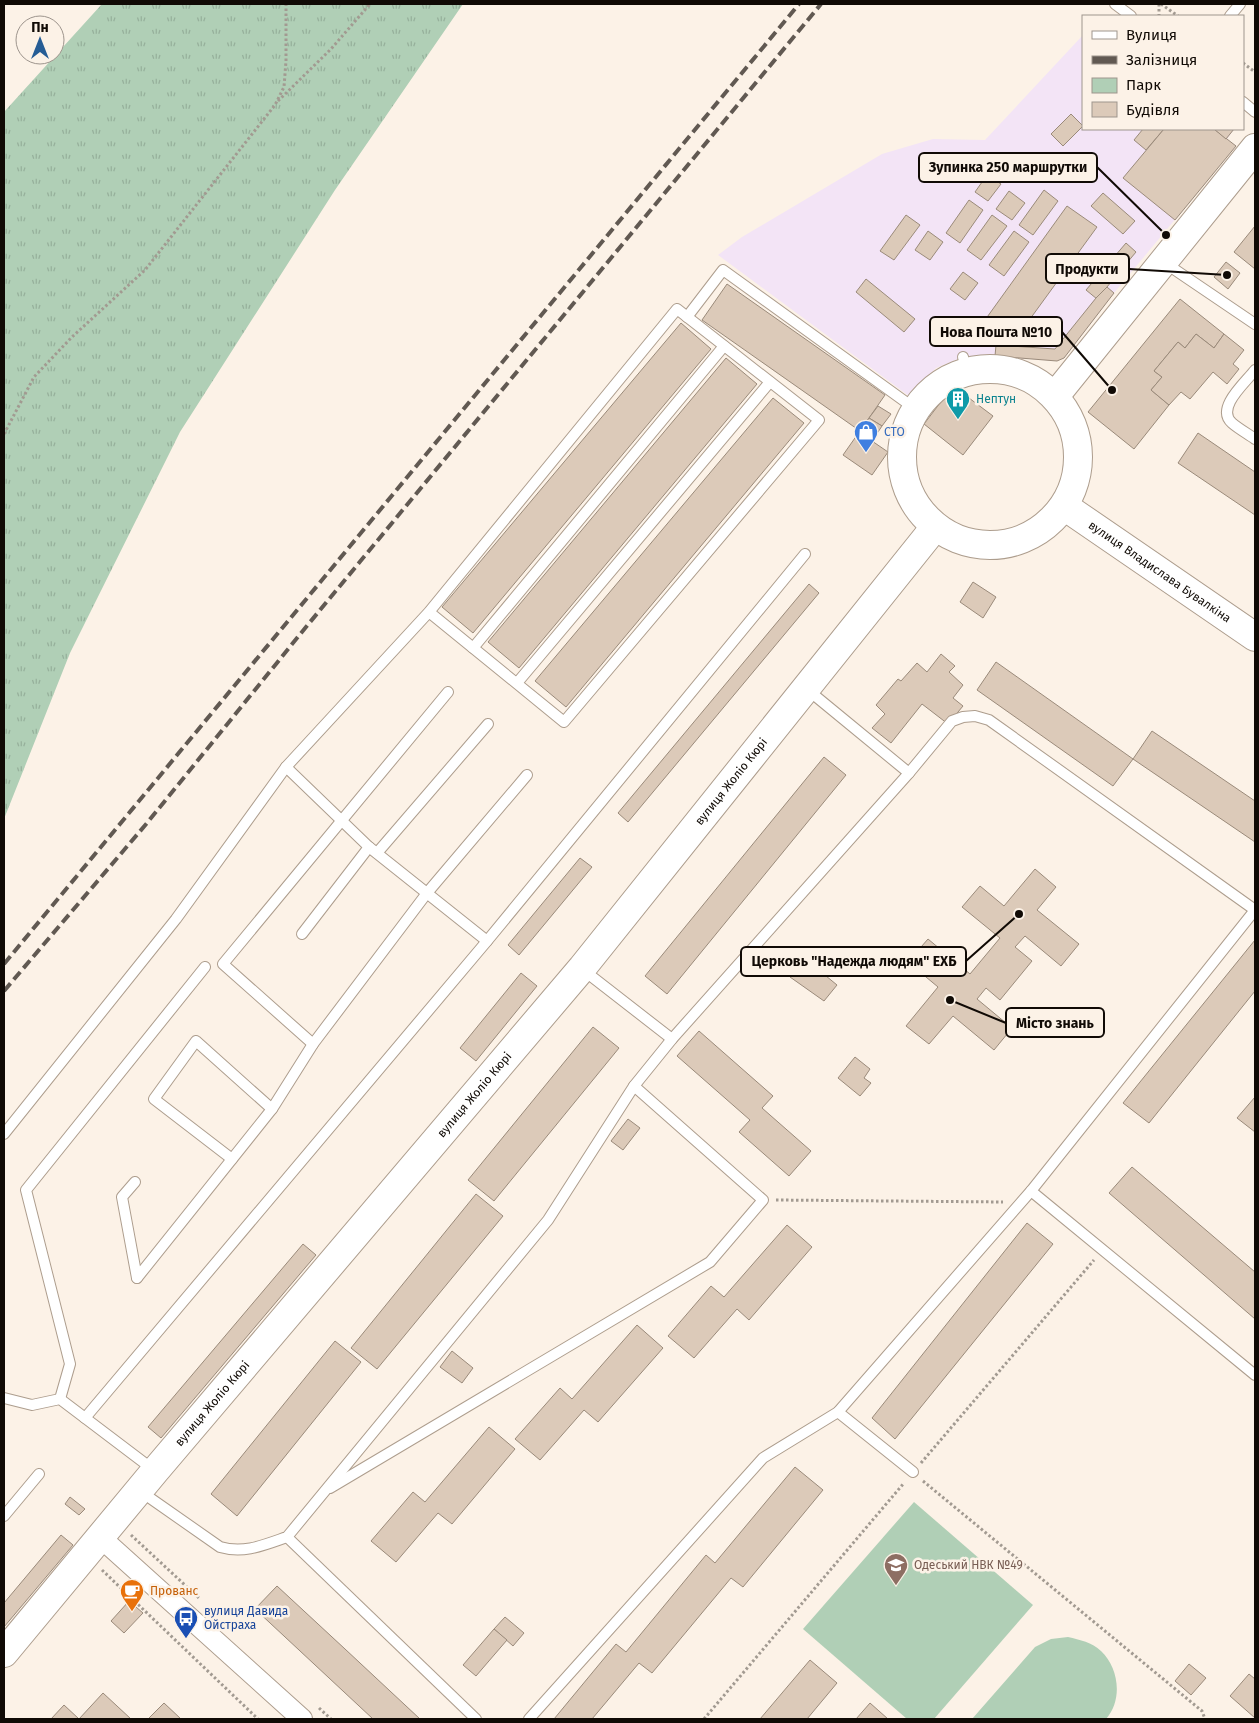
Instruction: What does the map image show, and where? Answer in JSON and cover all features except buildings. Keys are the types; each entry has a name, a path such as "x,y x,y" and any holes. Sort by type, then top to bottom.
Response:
{"street":[{"path":"1055,396 1255,148"},
{"path":"965,364 974,369 1004,369 1031,378 1055,396 1071,420 1079,449 1076,479 1064,506 1044,527 1019,541 990,546 961,540 935,527 915,505 904,479 901,450 908,421 914,408 924,397 965,364"},
{"name":"вулиця Владислава Бувалкіна","path":"1064,506 1255,637"},
{"name":"вулиця Жоліо Кюрі","path":"4,1653 147,1480 582,968 935,527"},
{"path":"93,1546 302,1719"}],"lane":[{"path":"1115,4 1130,15"},
{"path":"1231,15 1240,4"},
{"path":"1244,103 1255,112"},
{"path":"1163,262 1255,324"},
{"path":"686,317 723,270 914,408"},
{"path":"4,1134 176,919 286,767 429,612 676,309 819,420 564,722 429,612"},
{"path":"1245,317 1255,310"},
{"path":"473,648 724,346"},
{"path":"1255,370 1230,401 1227,410 1229,420 1255,439"},
{"path":"516,683 770,382"},
{"path":"85,1418 487,940 805,554"},
{"path":"807,689 909,773"},
{"path":"313,1044 224,964 448,692"},
{"path":"60,1399 85,1418 147,1480 220,1547 236,1550 252,1549 287,1538 548,1220 634,1086 672,1039 909,773 952,721 963,717 975,716 988,720 1255,910 1021,1202 838,1412 763,1458 529,1719"},
{"path":"302,934 373,850 488,724"},
{"path":"286,767 373,850 487,940"},
{"path":"135,1182 122,1197 137,1278 272,1109 313,1044 427,893 527,775"},
{"path":"60,1399 70,1364 26,1190 205,967"},
{"path":"582,968 672,1039"},
{"path":"232,1159 154,1099 196,1041 272,1109"},
{"path":"323,1493 710,1262 763,1200 634,1086"},
{"path":"1030,1191 1255,1375"},
{"path":"4,1398 32,1406 60,1399"},
{"path":"838,1412 913,1472"},
{"path":"4,1516 39,1474"},
{"path":"287,1538 476,1719"}],"path":[{"path":"275,105 284,87 286,4"},
{"path":"4,434 34,377 72,336 145,270 275,105 331,49 370,4"},
{"path":"1160,4 1176,15"},
{"path":"1244,64 1255,72"},
{"path":"763,1200 1021,1202"},
{"path":"704,1719 1102,1250"},
{"path":"913,1472 1202,1711 1205,1719"},
{"path":"93,1546 258,1719"}],"shaded area":[{"path":"1082,36 1082,130 1233,130 1227,139 1236,146 1114,293 1064,358 1057,361 995,356 963,357 936,368 909,396 718,255 742,237 882,154 933,139 985,140"}],"green space":[{"path":"102,4 463,4 335,190 180,432 70,653 4,819 4,112 47,65 65,65 65,45"},
{"path":"914,1502 1033,1605 934,1719 907,1719 803,1629"},
{"path":"1068,1637 1094,1645 1112,1666 1117,1684 1117,1694 1115,1703 1106,1719 972,1719 1035,1647 1051,1639"}],"railway":[{"path":"4,964 799,4"},
{"path":"4,991 147,823 306,627 821,4"}],"place":[{"name":"Зупинка 250 маршрутки","path":"1166,235"},
{"name":"Продукти","path":"1227,275"},
{"name":"Нова Пошта №10","path":"1112,390"},
{"name":"Нептун","path":"958,420"},
{"name":"СТО","path":"866,453"},
{"name":"Церковь \"Надежда людям\" ЕХБ","path":"1019,914"},
{"name":"Місто знань","path":"950,1000"},
{"name":"Одеський НВК №49","path":"896,1586"},
{"name":"Прованс","path":"132,1612"},
{"name":"вулиця Давида Ойстраха","path":"186,1639"}]}
